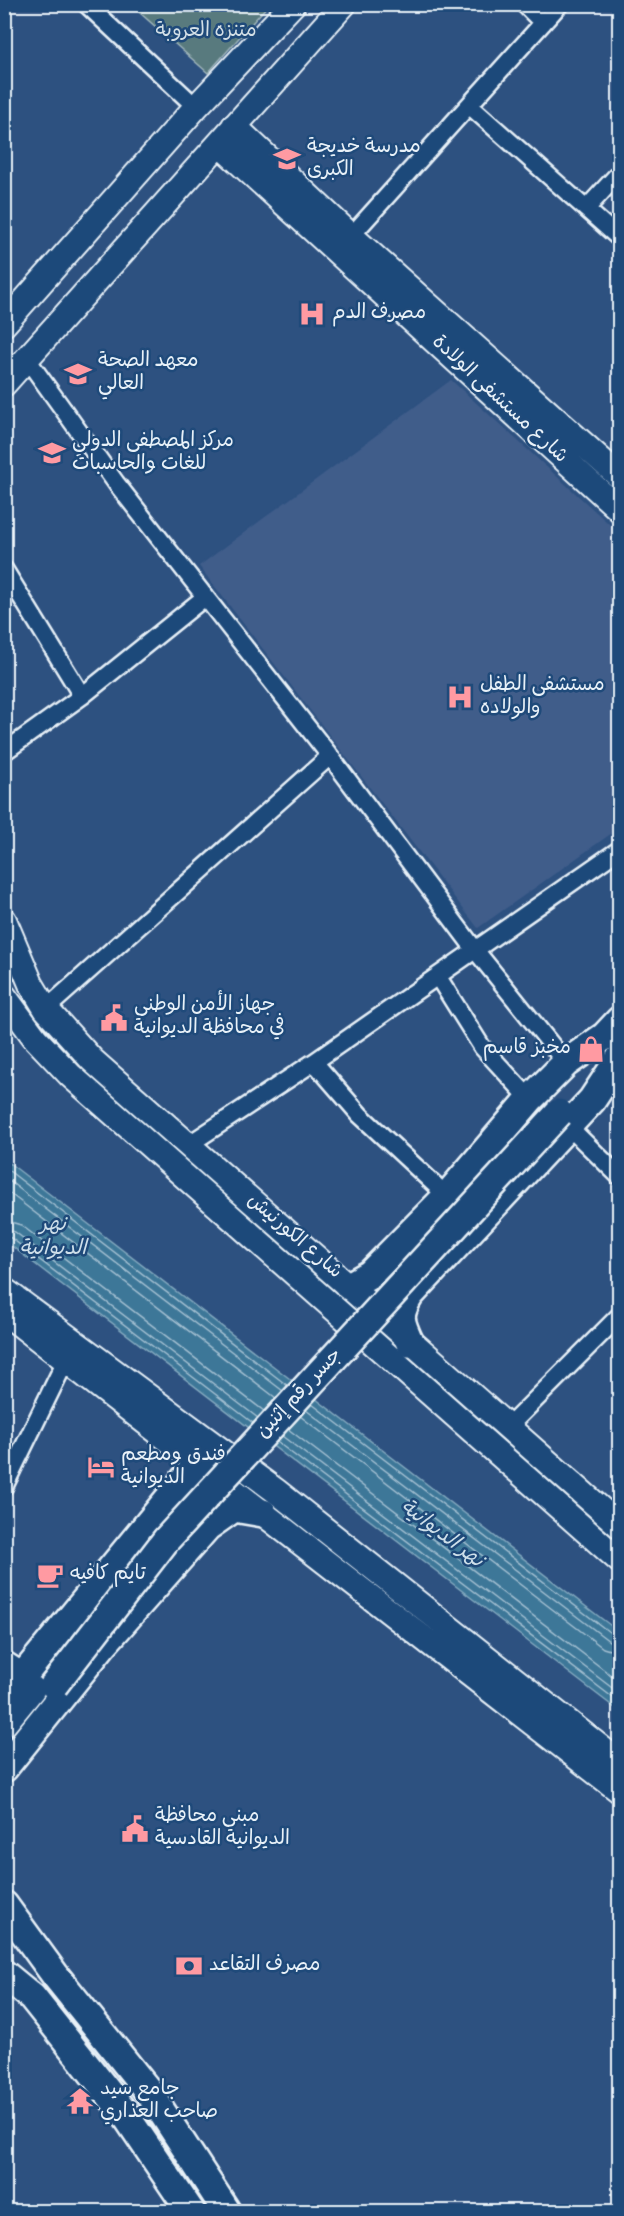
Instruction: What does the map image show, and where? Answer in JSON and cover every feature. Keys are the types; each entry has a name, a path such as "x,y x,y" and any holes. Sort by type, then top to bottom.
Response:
{"main road":[{"path":"4,324 196,107 293,4"},
{"path":"4,384 344,4"},
{"name":"شارع مستشفى الولادة","path":"226,135 351,236 620,477"},
{"name":"شارع مستشفى الولادة","path":"226,135 523,423 620,510"},
{"path":"38,285 70,311"},
{"path":"523,423 541,406"},
{"name":"شارع الكورنيش","path":"4,920 31,984 46,1009 92,1060 619,1524"},
{"path":"4,995 31,984"},
{"name":"شارع الكورنيش","path":"4,995 35,1038 70,1075 620,1560"},
{"path":"410,1342 402,1326 400,1314 410,1295 549,1112 566,1063 616,1043"},
{"path":"350,1286 370,1274 447,1196 549,1112 616,1043"},
{"path":"70,1075 92,1060"},
{"name":"جسر رقم إثنين","path":"31,1673 222,1458 549,1112"},
{"path":"4,1290 206,1454 620,1763"},
{"path":"4,1312 66,1360 206,1454"},
{"path":"4,1699 31,1673 206,1454"},
{"path":"4,1768 102,1646 207,1527 234,1508 249,1508 269,1502"},
{"path":"269,1502 620,1791"},
{"path":"4,1722 31,1673"},
{"path":"4,1756 20,1728 31,1673"},
{"path":"4,1905 55,1975 149,2092 227,2211"},
{"path":"4,1974 32,1997 122,2110 191,2211"}],"street":[{"path":"86,4 196,107"},
{"path":"524,4 543,23"},
{"path":"351,236 560,4"},
{"path":"470,106 620,239"},
{"path":"586,209 620,172"},
{"path":"27,358 116,483 330,756 476,951 566,1063"},
{"path":"4,569 82,696"},
{"path":"4,752 82,696 205,597"},
{"path":"46,1009 330,756"},
{"path":"188,1145 315,1062 620,849"},
{"path":"438,977 482,1047 620,1177"},
{"path":"315,1062 360,1115 447,1196"},
{"path":"508,1426 620,1315"},
{"path":"4,1487 66,1360"}],"shaded area":[{"name":"مستشفى الطفل والولاده","path":"451,380 619,533 619,828 478,928 199,566"}],"green space":[{"name":"متنزه العروبة","path":"131,5 268,5 208,73"}],"water":[{"name":"نهر الديوانية","path":"4,1159 619,1632 619,1711 5,1241"}],"place":[{"name":"مدرسة خديجة الكبرى","path":"287,159"},
{"name":"مصرف الدم","path":"312,314"},
{"name":"معهد الصحة العالي","path":"78,374"},
{"name":"مركز المصطفى الدولي للغات والحاسبات","path":"52,453"},
{"name":"مستشفى الطفل والولاده","path":"460,697"},
{"name":"جهاز الأمن الوطني في محافظة الديوانية","path":"114,1018"},
{"name":"مخبز قاسم","path":"591,1049"},
{"name":"فندق ومطعم الديوانية","path":"101,1467"},
{"name":"تايم كافيه","path":"50,1575"},
{"name":"مبنى محافظة الديوانية القادسية","path":"135,1829"},
{"name":"مصرف التقاعد","path":"189,1966"},
{"name":"جامع سيد صاحب العذاري","path":"80,2101"}]}
